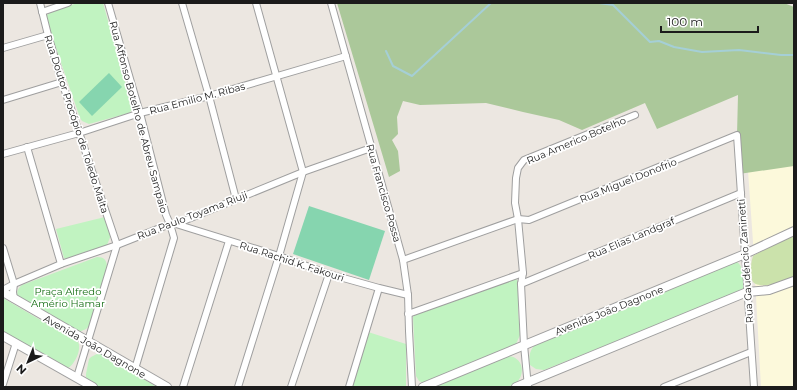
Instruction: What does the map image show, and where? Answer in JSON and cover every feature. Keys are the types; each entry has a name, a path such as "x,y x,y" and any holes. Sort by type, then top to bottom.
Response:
{"street":[{"name":"Rua Doutor Procópio de Toledo Malta","path":"40,3 62,82 117,245"},
{"path":"42,12 68,3"},
{"name":"Rua Affonso Botelho de Abreu Sampaio","path":"108,3 140,113 166,215 173,224 174,238 135,369"},
{"path":"182,3 209,96 236,199"},
{"path":"238,387 279,256 303,172 256,3"},
{"name":"Rua Francisco Possa","path":"330,3 403,260 408,295 412,387"},
{"path":"3,48 48,35"},
{"name":"Rua Emilio M. Ribas","path":"3,154 79,133 140,113 209,96 346,56"},
{"path":"3,100 62,82"},
{"name":"Rua Americo Botelho","path":"518,219 515,203 516,178 518,168 524,160 636,115"},
{"name":"Rua Gaudéncio Zaninetti","path":"737,135 754,387"},
{"name":"Rua Miguel Donofrio","path":"403,260 518,219 529,220 737,135"},
{"path":"27,147 61,264"},
{"name":"Rua Paulo Toyama Riuji","path":"3,291 14,284 61,264 117,245 303,172 371,148"},
{"name":"Rua Elias Landgraf","path":"521,284 741,193"},
{"path":"518,219 523,273 521,284 528,385"},
{"name":"Rua Rachid K. Fakouri","path":"173,224 279,256 329,274 408,295"},
{"name":"Avenida João Dagnone","path":"423,387 745,254 794,231"},
{"path":"183,387 229,241"},
{"path":"76,378 117,245"},
{"path":"3,248 14,284 14,298"},
{"path":"408,314 523,273"},
{"path":"291,387 329,274"},
{"path":"516,387 528,385 747,292 769,290 794,282"},
{"path":"349,387 379,288"},
{"name":"Avenida João Dagnone","path":"3,291 167,387"},
{"path":"3,336 93,387"},
{"path":"3,384 16,344"},
{"path":"664,387 751,352"}],"shaded area":[{"path":"740,57 794,58 794,387 761,387 753,242"}],"green space":[{"path":"78,3 103,3 132,106 132,110 129,113 89,124 82,121 80,118 46,19 47,15 52,11"},
{"path":"337,3 784,3 794,7 794,166 739,174 737,135 738,95 657,129 645,103 582,130 559,120 486,103 420,105 403,101 397,117 398,134 392,140 398,151 400,171 389,177"},
{"path":"109,73 122,87 92,116 79,102"},
{"path":"309,206 385,231 369,280 293,254"},
{"path":"105,217 111,235 107,245 66,259 64,258 56,229"},
{"path":"794,235 794,278 767,285 756,284 753,282 751,264 753,256 783,239"},
{"name":"Praça Alfredo Amério Hamar","path":"97,257 105,260 107,268 89,326 86,329 79,332 18,297 17,293 19,287 22,285"},
{"path":"736,261 741,266 743,274 744,289 742,291 544,370 536,369 530,365 530,354 535,345"},
{"path":"516,279 520,283 518,309 520,335 516,344 423,383 419,381 416,376 413,317"},
{"path":"3,298 78,342 78,352 71,366 68,368 3,332"},
{"path":"368,332 406,344 406,387 351,387"},
{"path":"97,354 100,354 157,387 99,387 90,382 86,377 89,359"},
{"path":"506,356 516,358 521,365 522,370 519,379 513,385 507,387 435,387"}],"waterway":[{"path":"386,51 393,66 412,76 491,3"},
{"path":"599,3 613,5 650,42 659,41 674,47 702,52 739,50 794,55"}]}
